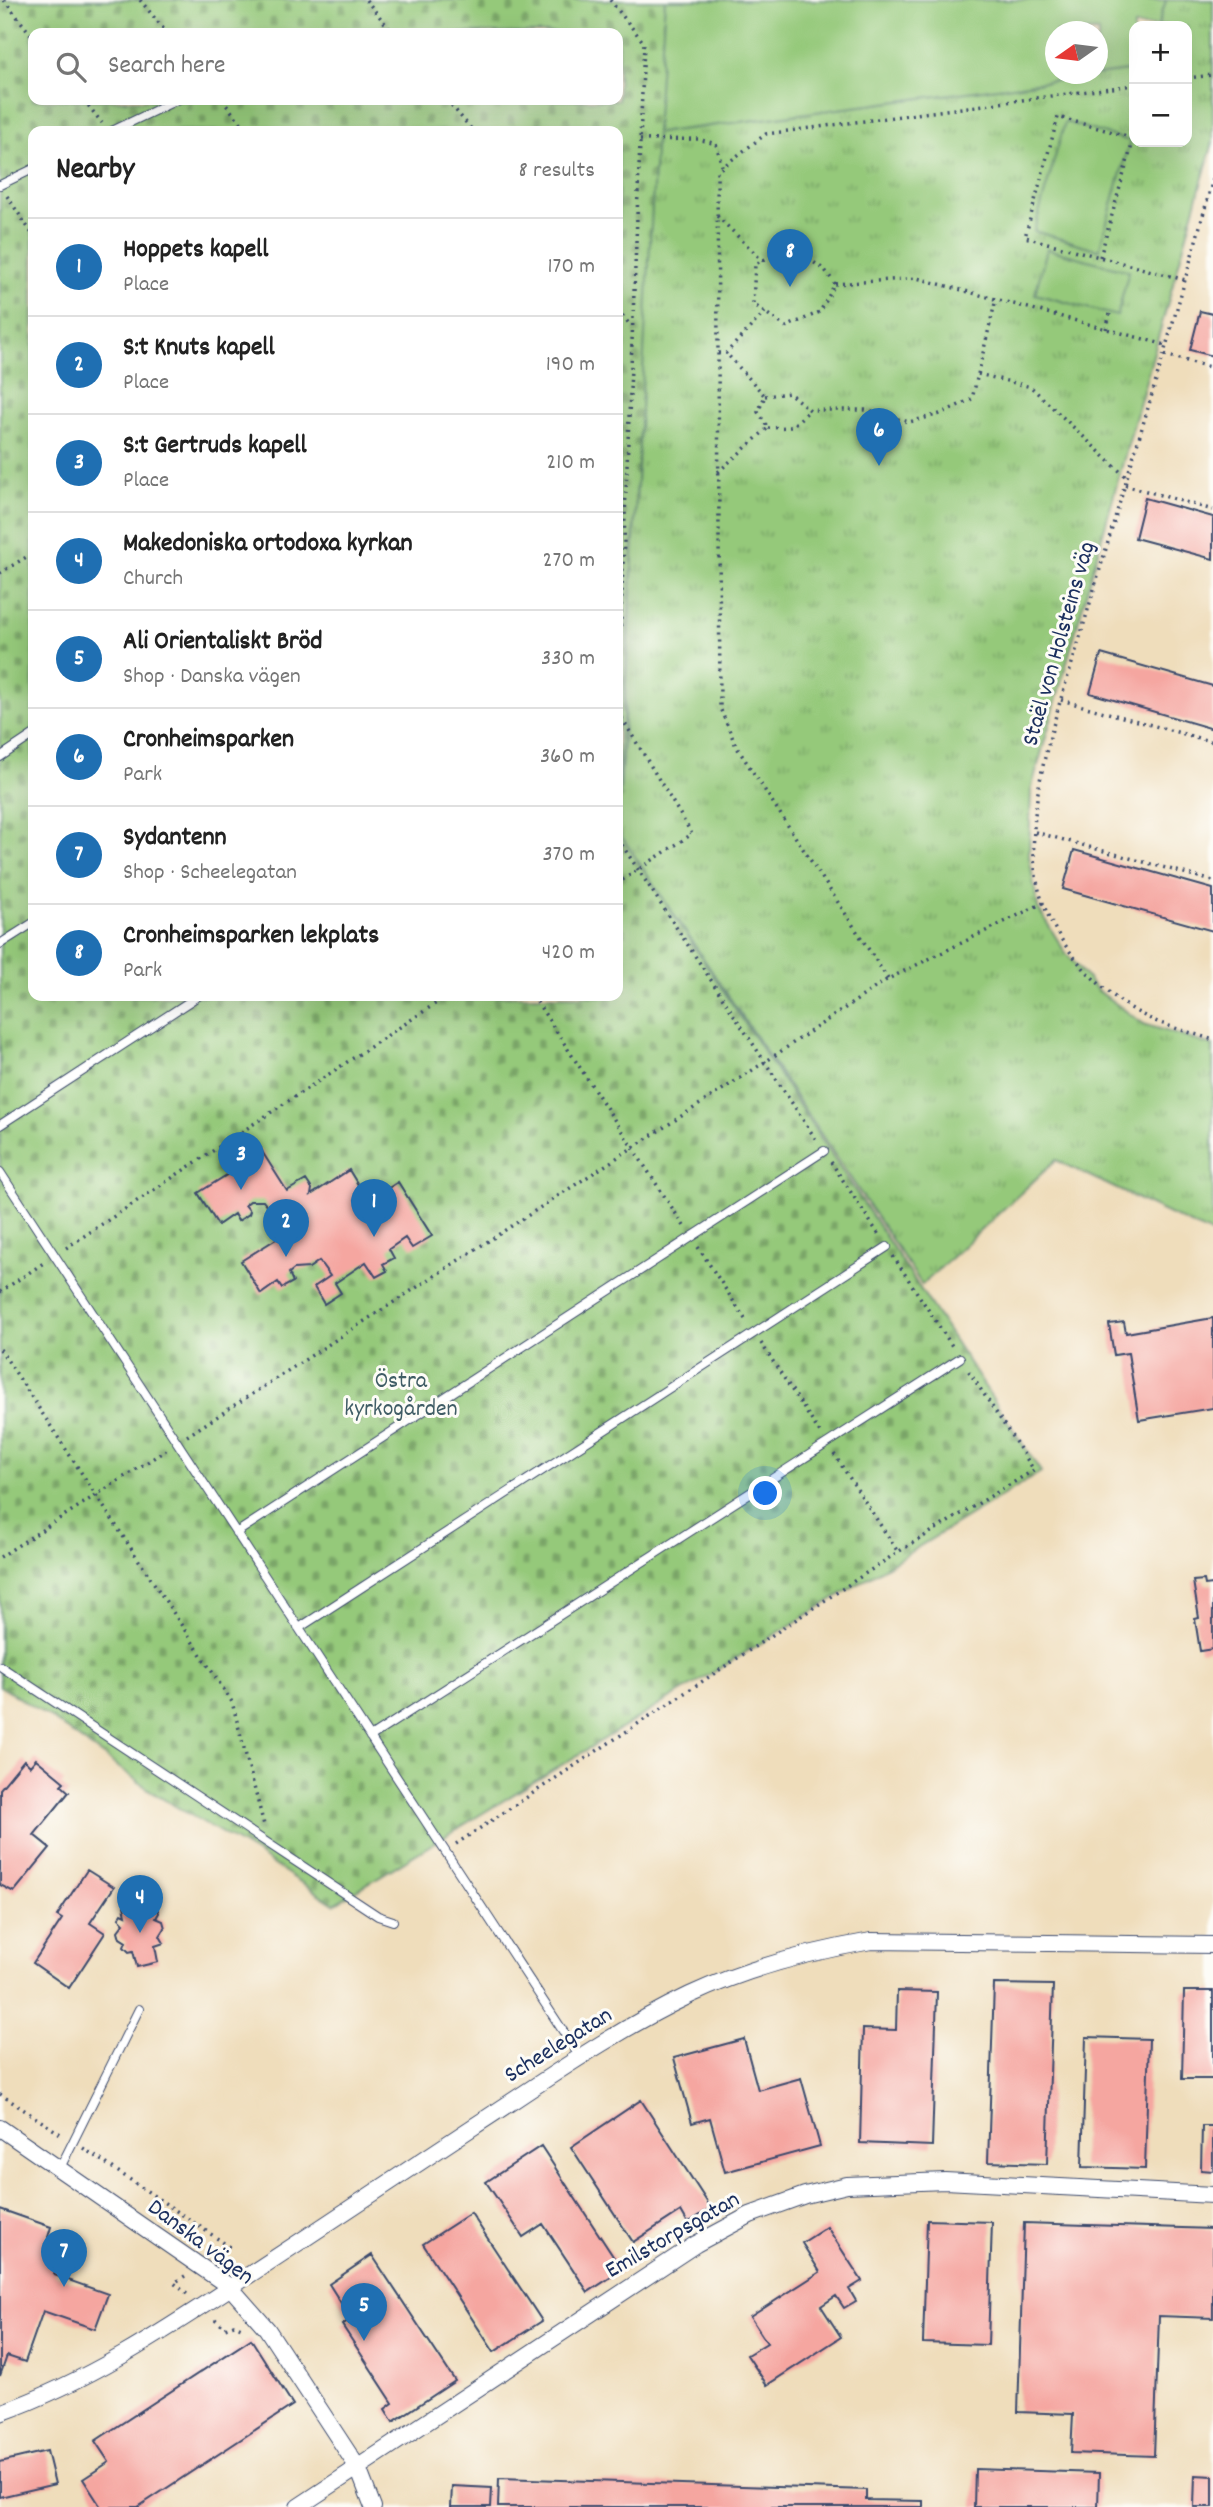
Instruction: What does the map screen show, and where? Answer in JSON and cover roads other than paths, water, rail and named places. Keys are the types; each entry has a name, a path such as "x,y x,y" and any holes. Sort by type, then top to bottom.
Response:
{"street":[{"name":"Scheelegatan","path":"0,2413 44,2397 94,2372 170,2328 580,2057 668,2006 716,1984 787,1959 871,1941 1213,1945"},
{"name":"Danska vägen","path":"0,2128 230,2287 267,2329 358,2468 373,2507"},
{"name":"Emilstorpsgatan","path":"299,2507 696,2244 750,2215 805,2195 847,2185 945,2181 1213,2195"}],"lane":[{"path":"121,126 166,105"},
{"path":"0,185 28,171"},
{"path":"0,757 28,739"},
{"path":"0,944 28,926"},
{"path":"0,1125 190,1001"},
{"path":"236,1533 824,1151"},
{"path":"0,1172 580,2057"},
{"path":"299,1629 887,1247"},
{"path":"370,1737 960,1358"},
{"path":"0,1666 378,1916 393,1921"},
{"path":"59,2169 139,2009"}],"place":[{"name":"Cronheimsparken lekplats","path":"790,287"},
{"name":"Cronheimsparken","path":"879,466"},
{"name":"S:t Gertruds kapell","path":"241,1190"},
{"name":"Hoppets kapell","path":"374,1237"},
{"name":"S:t Knuts kapell","path":"286,1257"},
{"name":"Makedoniska ortodoxa kyrkan","path":"140,1933"},
{"name":"Sydantenn","path":"64,2287"},
{"name":"Ali Orientaliskt Bröd","path":"364,2341"}],"park label":[{"name":"Östra kyrkogården","path":"401,1396"}]}
